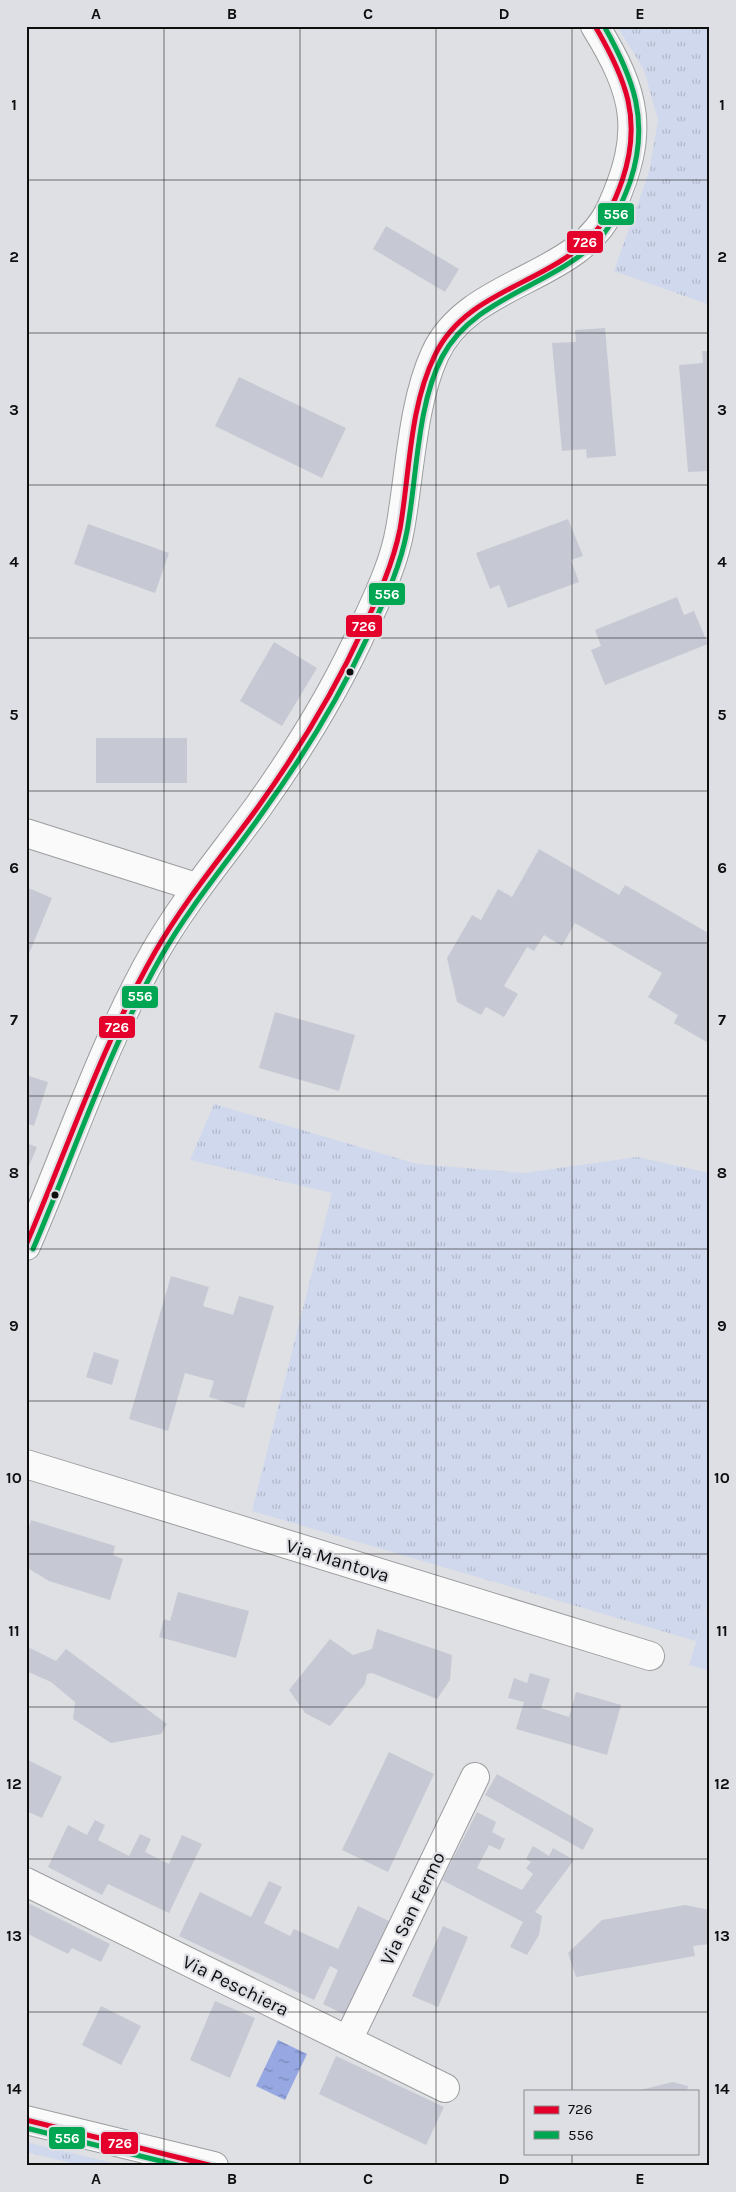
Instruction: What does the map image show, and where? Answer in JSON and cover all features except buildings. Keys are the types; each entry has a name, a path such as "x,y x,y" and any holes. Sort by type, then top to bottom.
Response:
{"main road":[{"path":"26,1246 120,1021 155,952 196,887 256,809 293,755 326,700 362,632 390,567 400,531 418,418 425,385 436,352 455,323 483,302 571,253 594,234 611,210 631,153 634,121 628,91 613,55 594,26"},
{"path":"26,833 196,887"},
{"name":"Via Mantova","path":"26,1464 650,1656"},
{"name":"Via San Fermo","path":"348,2040 476,1776"},
{"name":"Via Peschiera","path":"26,1882 445,2088"},
{"path":"26,2120 214,2166"}],"green space":[{"path":"617,26 710,26 710,305 614,271 649,172 658,120 644,70"},
{"path":"214,1104 417,1164 524,1173 637,1157 710,1173 710,1597 696,1641 252,1511 332,1193 190,1160"},
{"path":"710,1597 710,1671 689,1665"},
{"path":"26,2142 125,2166 84,2166 26,2152"}],"water":[{"path":"278,2040 307,2054 285,2100 256,2086"}],"transit line":[{"name":"726","path":"26,1245 118,1023 155,952 192,896 258,807 301,743 340,676 369,617 397,542 415,418 426,375 435,355 449,333 467,315 488,301 556,264 577,249 596,231 608,214 622,181 628,159 631,119 623,82 595,26"},
{"name":"556","path":"33,1249 125,1026 162,955 186,917 265,809 307,747 345,682 379,612 404,545 427,397 442,357 456,336 474,319 494,305 561,269 581,255 600,238 614,219 630,182 636,160 639,140 638,120 636,101 631,83 624,64 604,26"},
{"name":"726","path":"26,2120 213,2166"},
{"name":"556","path":"26,2128 181,2166"}]}
